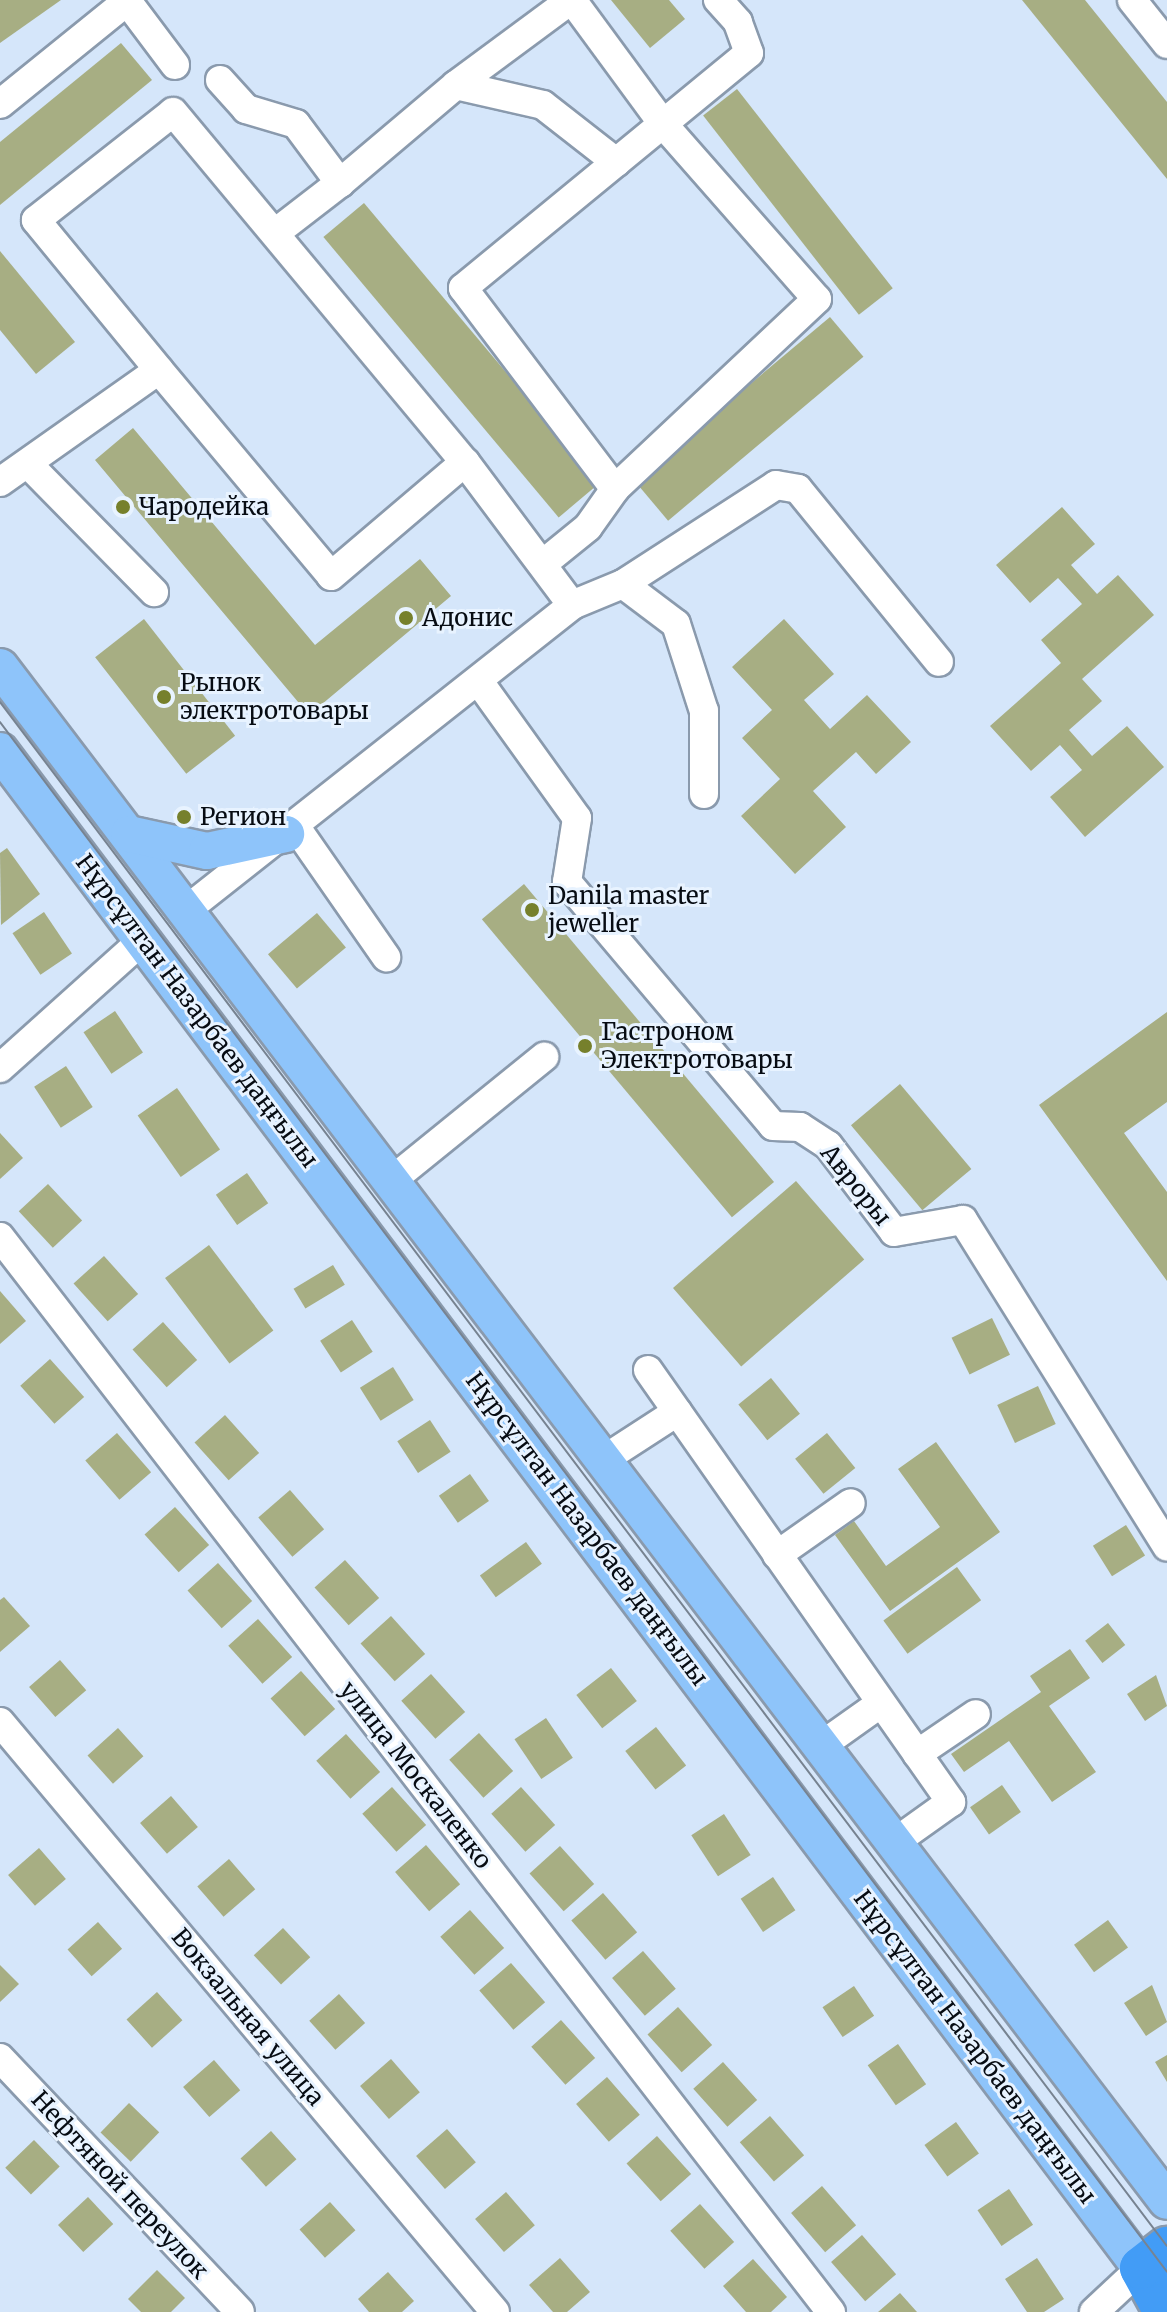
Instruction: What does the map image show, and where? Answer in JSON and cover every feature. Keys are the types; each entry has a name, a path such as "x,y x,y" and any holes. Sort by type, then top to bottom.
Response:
{"highway":[{"name":"Нұрсұлтан Назарбаев даңғылы","path":"1154,2258 1165,2312"}],"main road":[{"path":"0,667 606,1458 1167,2201"},
{"name":"Нұрсұлтан Назарбаев даңғылы","path":"0,751 1154,2258"},
{"path":"129,834 207,851 290,830"},
{"path":"144,939 185,911"}],"street":[{"path":"275,233 340,183 456,85 572,0 663,124 817,299 615,489 588,527 545,562"},
{"path":"615,489 463,288 749,53 738,22 718,0"},
{"path":"1132,0 1167,44"},
{"path":"0,104 127,1 175,65"},
{"path":"220,80 246,109 296,124 340,183"},
{"path":"456,85 543,105 616,162"},
{"path":"465,462 331,576 36,220 173,112 465,462 545,562 572,605"},
{"path":"0,482 30,466 159,370"},
{"path":"30,466 154,592"},
{"path":"185,911 480,683 572,605 623,584 788,485 939,662"},
{"path":"623,584 676,624 704,711 704,794"},
{"name":"Авроры","path":"480,683 577,818 567,882 773,1126 800,1127 828,1145 894,1232 963,1220 1167,1546"},
{"path":"290,830 386,957"},
{"path":"0,1068 144,939"},
{"path":"392,1180 544,1057"},
{"name":"улица Москаленко","path":"0,1237 831,2312"},
{"path":"648,1370 951,1802 895,1842"},
{"path":"606,1458 677,1412"},
{"path":"777,1555 851,1503"},
{"path":"822,1745 881,1703"},
{"path":"917,1754 976,1714"},
{"name":"Вокзальная улица","path":"0,1722 495,2312"},
{"name":"Нефтяной переулок","path":"0,2058 240,2312"},
{"path":"1094,2312 1154,2258"}],"building":[{"path":"0,0 61,0 0,43"},
{"path":"611,0 669,0 685,19 650,48"},
{"path":"1022,0 1085,0 1167,102 1167,179"},
{"path":"121,43 152,80 0,205 0,142"},
{"path":"737,89 893,288 859,315 703,115"},
{"path":"364,203 599,483 559,517 323,237"},
{"path":"0,251 75,342 36,374 0,330"},
{"path":"830,317 863,357 668,521 635,481"},
{"path":"133,428 315,645 420,559 451,596 309,715 95,460"},
{"path":"1062,507 1095,544 1071,565 1097,594 1118,575 1154,615 1082,679 1102,701 1069,730 1092,756 1127,726 1164,767 1085,837 1050,797 1082,770 1060,745 1031,771 990,726 1061,663 1041,640 1082,604 1058,578 1030,603 996,565"},
{"name":"Рынок электротовары","path":"144,619 235,736 186,774 95,657"},
{"path":"784,619 834,674 804,700 830,729 867,695 911,742 876,774 856,752 813,791 846,827 795,874 741,816 780,779 742,738 772,710 732,667"},
{"path":"7,848 40,894 1,925 0,853"},
{"path":"524,884 774,1182 732,1217 482,919"},
{"path":"44,912 72,953 40,975 12,933"},
{"path":"317,913 346,947 297,989 268,954"},
{"path":"115,1011 143,1052 111,1074 83,1032"},
{"path":"1167,1012 1167,1102 1124,1133 1167,1192 1167,1281 1039,1105"},
{"path":"66,1066 93,1107 61,1128 34,1087"},
{"path":"900,1084 971,1169 922,1210 851,1125"},
{"path":"177,1088 220,1149 181,1177 138,1116"},
{"path":"0,1133 23,1158 0,1179"},
{"path":"247,1173 268,1203 237,1225 216,1195"},
{"path":"796,1181 864,1259 741,1366 673,1288"},
{"path":"48,1184 82,1221 53,1248 19,1211"},
{"path":"209,1245 273,1330 229,1364 165,1278"},
{"path":"104,1256 138,1294 108,1321 74,1283"},
{"path":"333,1265 345,1285 305,1308 294,1289"},
{"path":"0,1291 26,1321 0,1344"},
{"path":"992,1318 1010,1355 970,1375 952,1338"},
{"path":"352,1320 373,1352 341,1373 320,1341"},
{"path":"163,1322 197,1360 167,1387 133,1349"},
{"path":"50,1359 84,1397 54,1424 20,1386"},
{"path":"393,1367 414,1400 381,1421 360,1388"},
{"path":"771,1378 800,1414 767,1440 738,1404"},
{"path":"1038,1386 1056,1424 1015,1443 997,1405"},
{"path":"225,1415 259,1453 229,1480 195,1442"},
{"path":"430,1420 451,1452 418,1473 397,1441"},
{"path":"117,1433 151,1472 119,1500 85,1461"},
{"path":"827,1433 855,1468 823,1494 795,1459"},
{"path":"936,1442 1000,1532 890,1611 835,1535 854,1521 886,1566 940,1527 898,1469"},
{"path":"470,1474 489,1501 458,1523 439,1496"},
{"path":"290,1490 324,1529 292,1557 258,1518"},
{"path":"175,1507 209,1545 179,1572 145,1534"},
{"path":"1126,1525 1145,1556 1112,1576 1093,1546"},
{"path":"526,1542 542,1564 496,1597 480,1576"},
{"path":"345,1560 379,1598 349,1625 315,1587"},
{"path":"218,1563 252,1601 222,1628 188,1590"},
{"path":"957,1567 981,1600 907,1654 883,1620"},
{"path":"4,1597 30,1626 0,1652 0,1600"},
{"path":"391,1616 425,1654 395,1681 361,1643"},
{"path":"258,1619 292,1657 262,1684 228,1646"},
{"path":"1108,1623 1125,1645 1102,1663 1085,1641"},
{"path":"1070,1649 1090,1678 1049,1706 1096,1772 1052,1802 1009,1741 964,1772 951,1754 1041,1692 1030,1676"},
{"path":"60,1660 86,1690 55,1717 29,1687"},
{"path":"611,1668 637,1701 602,1728 576,1695"},
{"path":"301,1671 335,1709 305,1736 271,1698"},
{"path":"431,1674 465,1712 435,1739 401,1701"},
{"path":"1156,1675 1167,1706 1145,1721 1127,1694"},
{"path":"546,1718 573,1758 541,1779 514,1739"},
{"path":"656,1727 686,1766 655,1790 625,1751"},
{"path":"118,1728 143,1756 113,1784 88,1755"},
{"path":"479,1733 513,1771 483,1798 449,1760"},
{"path":"346,1734 380,1772 350,1799 316,1761"},
{"path":"1002,1785 1021,1812 989,1834 970,1807"},
{"path":"392,1787 426,1825 396,1852 362,1814"},
{"path":"521,1787 555,1825 525,1852 491,1814"},
{"path":"171,1796 198,1827 167,1854 140,1823"},
{"path":"724,1814 751,1855 718,1876 691,1835"},
{"path":"426,1845 460,1884 429,1911 395,1872"},
{"path":"560,1846 594,1884 564,1911 530,1873"},
{"path":"39,1848 66,1879 35,1906 8,1875"},
{"path":"229,1859 255,1889 224,1917 197,1887"},
{"path":"773,1877 795,1910 763,1932 741,1899"},
{"path":"603,1893 637,1932 605,1960 571,1921"},
{"path":"470,1910 504,1948 474,1975 440,1937"},
{"path":"1108,1920 1128,1948 1094,1972 1074,1945"},
{"path":"98,1922 122,1949 92,1976 68,1949"},
{"path":"283,1928 310,1957 281,1985 254,1955"},
{"path":"643,1951 676,1989 645,2016 612,1978"},
{"path":"511,1963 545,2002 513,2030 479,1991"},
{"path":"0,1965 19,1984 0,2002"},
{"path":"1152,1985 1167,2022 1146,2036 1124,2003"},
{"path":"854,1986 874,2016 843,2037 822,2007"},
{"path":"157,1992 182,2020 152,2048 127,2019"},
{"path":"339,1994 365,2023 335,2050 309,2021"},
{"path":"678,2007 712,2045 682,2072 648,2034"},
{"path":"561,2020 595,2058 565,2085 531,2047"},
{"path":"898,2044 926,2084 896,2105 868,2065"},
{"path":"1167,2055 1167,2082 1155,2062"},
{"path":"391,2059 420,2092 389,2119 360,2086"},
{"path":"214,2060 240,2090 209,2117 183,2087"},
{"path":"723,2062 757,2100 727,2127 693,2089"},
{"path":"607,2077 640,2115 609,2142 576,2104"},
{"path":"129,2103 159,2132 131,2162 101,2132"},
{"path":"770,2116 804,2155 774,2181 740,2142"},
{"path":"956,2122 979,2154 947,2176 924,2145"},
{"path":"447,2129 476,2162 445,2189 416,2156"},
{"path":"271,2131 296,2159 266,2187 241,2158"},
{"path":"657,2136 691,2174 661,2201 627,2163"},
{"path":"34,2140 60,2167 31,2194 5,2168"},
{"path":"822,2186 856,2225 825,2252 791,2213"},
{"path":"1009,2189 1033,2225 1002,2246 977,2210"},
{"path":"506,2192 535,2225 504,2252 475,2219"},
{"path":"88,2197 113,2224 83,2252 58,2225"},
{"path":"330,2202 355,2230 325,2258 300,2229"},
{"path":"700,2204 734,2242 704,2269 670,2231"},
{"path":"862,2235 896,2274 865,2301 831,2262"},
{"path":"560,2258 590,2292 567,2312 553,2312 529,2285"},
{"path":"1037,2258 1064,2299 1044,2312 1027,2312 1005,2279"},
{"path":"753,2259 787,2297 771,2312 746,2312 723,2286"},
{"path":"157,2270 185,2298 171,2312 141,2312 128,2299"},
{"path":"388,2272 414,2301 402,2312 369,2312 358,2299"},
{"path":"900,2293 917,2312 878,2312"}],"tram line":[{"path":"0,702 1167,2246"},
{"path":"0,722 1167,2272"}],"place":[{"name":"Чародейка","path":"123,507"},
{"name":"Адонис","path":"406,618"},
{"name":"Рынок электротовары","path":"164,697"},
{"name":"Регион","path":"184,817"},
{"name":"Danila master jeweller","path":"532,910"},
{"name":"Гастроном Электротовары","path":"585,1046"}]}
